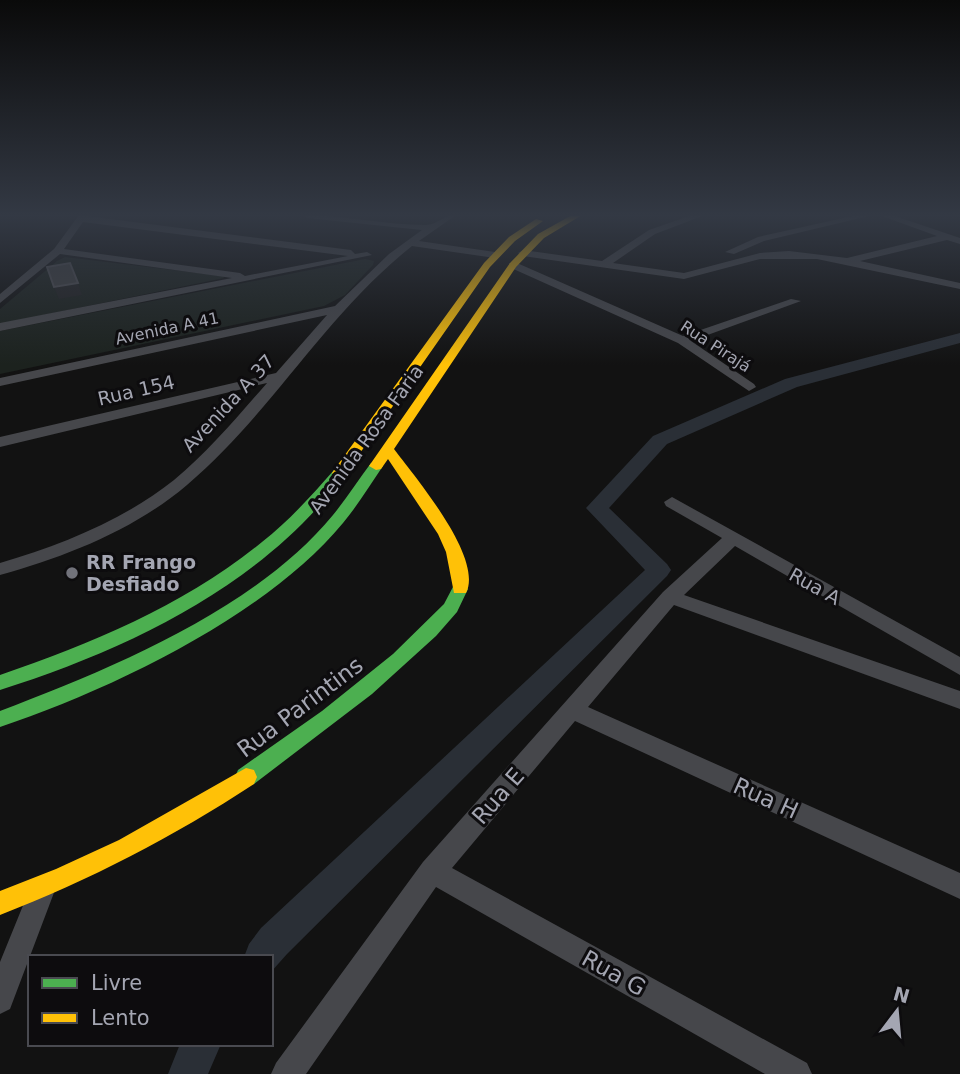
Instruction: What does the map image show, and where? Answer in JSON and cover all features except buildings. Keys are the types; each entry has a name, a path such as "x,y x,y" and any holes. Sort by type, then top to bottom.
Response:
{"street":[{"path":"0,300 40,265"},
{"path":"164,265 254,278"},
{"path":"0,327 317,265"},
{"name":"Avenida A 37","path":"0,569 29,561 105,529 169,491 216,448 342,308 385,265"},
{"name":"Avenida Rosa Faria","path":"0,683 76,655 181,606 258,554 313,503 487,265"},
{"name":"Avenida Rosa Faria","path":"0,719 95,683 207,624 264,587 311,547 338,519 388,450 514,265"},
{"name":"Rua Pirajá","path":"523,265 682,340 749,387"},
{"path":"604,265 668,275 693,275 710,265"},
{"path":"699,272 723,265"},
{"path":"867,265 917,280 960,286"},
{"path":"682,340 796,301"},
{"name":"Avenida A 41","path":"0,382 342,308"},
{"name":"Rua 154","path":"0,442 282,375"},
{"path":"401,383 430,387"},
{"name":"Rua Parintins","path":"0,902 42,890 160,831 265,764 379,677 439,623 460,593 460,569 450,541 388,450"},
{"name":"Rua A","path":"672,502 732,539 960,667"},
{"name":"Rua E","path":"287,1074 432,872 670,597 732,539"},
{"path":"670,597 960,700"},
{"name":"Rua H","path":"572,710 960,886"},
{"name":"Rua G","path":"432,872 796,1074"},
{"path":"0,999 42,890"}],"shaded area":[{"path":"52,265 133,265 224,278 0,324 0,309"},
{"path":"334,265 373,265 345,295 324,306 0,374 0,331"}],"waterway":[{"path":"264,955 274,941 659,570 597,508 660,440 791,383 960,338"},
{"path":"188,1074 200,1046"}],"traffic: fast":[{"path":"0,719 95,683 207,624 264,587 311,547 338,519 376,466"},
{"path":"0,683 94,648 186,603 269,545 306,511 339,473"},
{"path":"246,777 329,717 400,659 430,632 451,607 460,589"}],"traffic: slow":[{"path":"339,473 487,265"},
{"path":"376,466 513,265"},
{"path":"388,450 446,534 459,571 460,589"},
{"path":"0,903 33,891 127,848 246,777"}],"place":[{"name":"RR Frango Desfiado","path":"72,573"}]}
